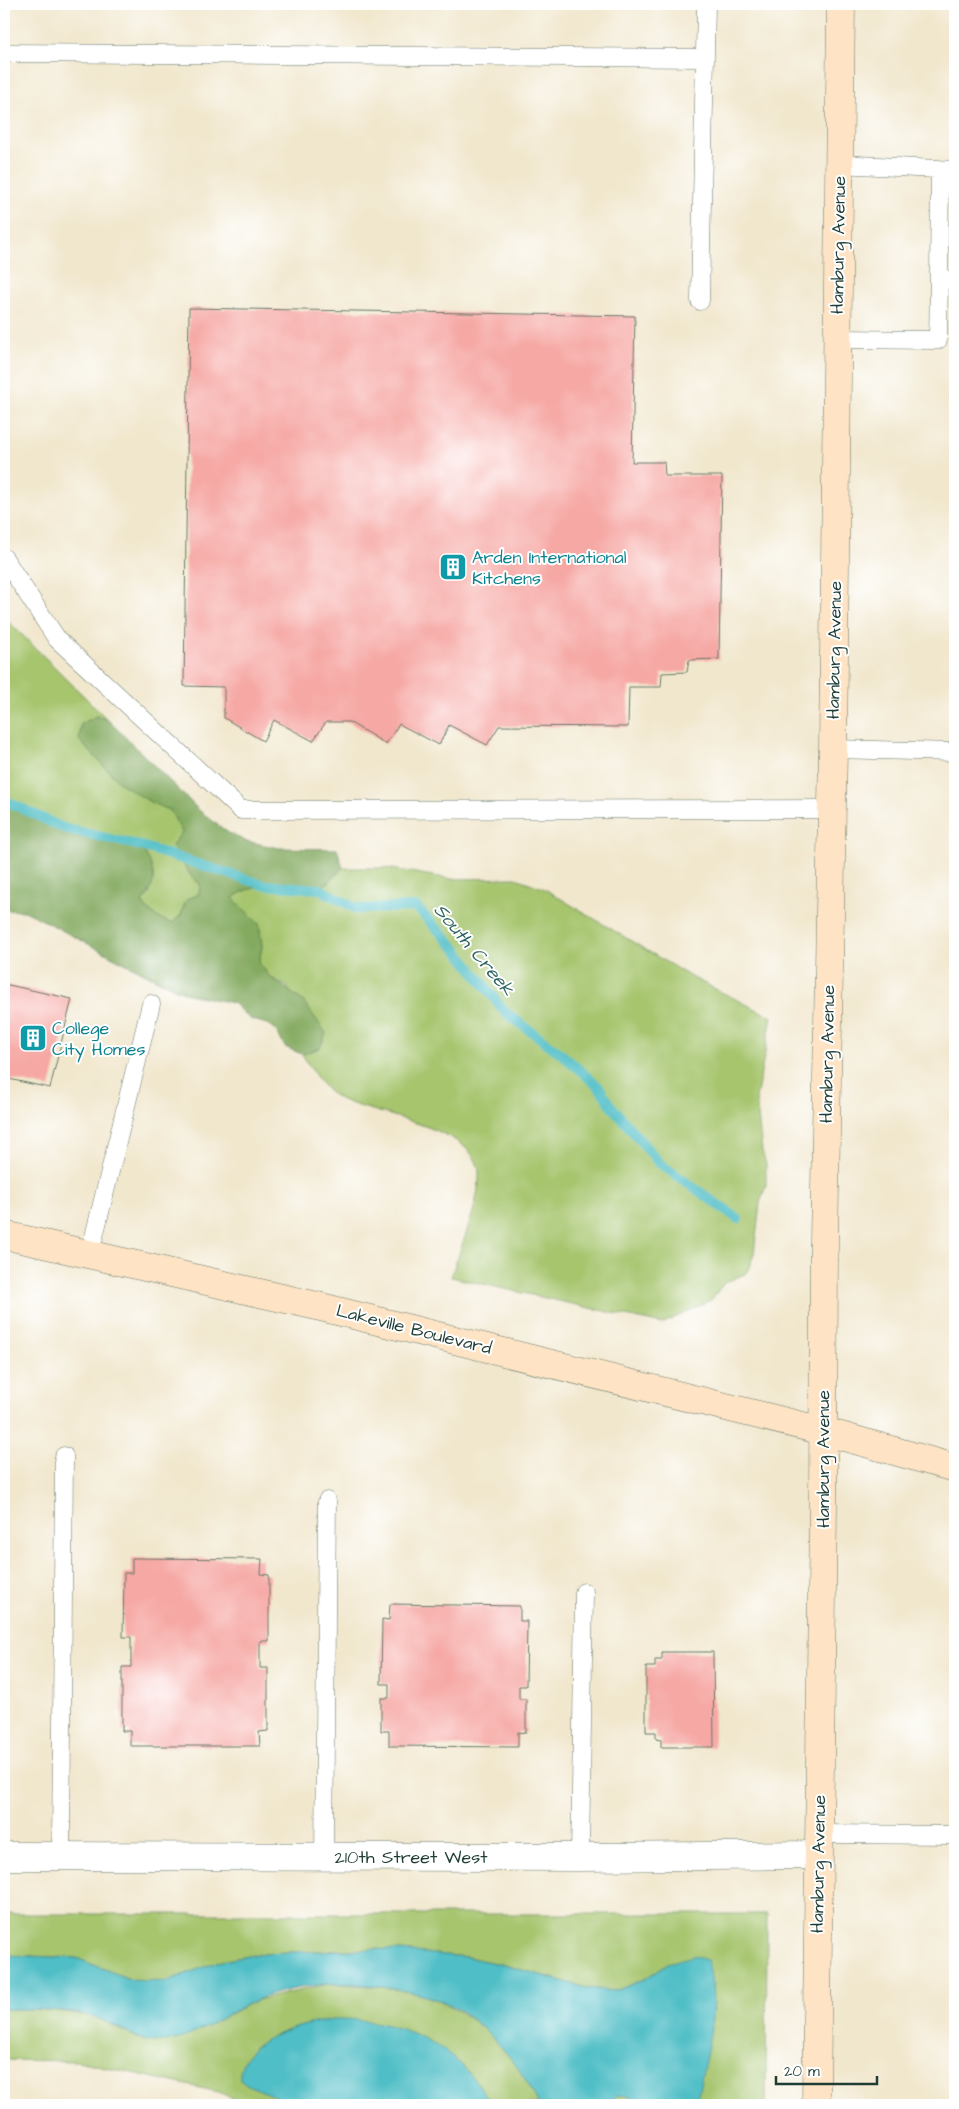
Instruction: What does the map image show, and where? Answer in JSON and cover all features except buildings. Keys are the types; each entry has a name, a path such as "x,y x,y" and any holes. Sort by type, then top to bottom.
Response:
{"street":[{"name":"Hamburg Avenue","path":"816,2105 824,1233 833,749 841,4"},
{"name":"Lakeville Boulevard","path":"4,1234 317,1306 823,1431"},
{"path":"823,1431 955,1468"},
{"name":"210th Street West","path":"4,1856 580,1857 818,1844"}],"lane":[{"path":"700,301 706,4"},
{"path":"4,53 704,58"},
{"path":"837,339 938,340 947,280 948,169 839,164"},
{"path":"4,558 57,639 241,810 832,808"},
{"path":"833,749 955,752"},
{"path":"90,1253 151,1004"},
{"path":"61,1856 64,1456"},
{"path":"324,1857 327,1501"},
{"path":"580,1857 584,1592"},
{"path":"818,1844 955,1835"}],"green space":[{"path":"4,617 107,719 96,716 79,740 120,783 152,803 170,810 182,832 172,846 191,876 200,884 199,894 186,900 181,915 172,924 155,916 142,902 150,893 141,846 86,834 51,823 18,806 4,795"},
{"path":"96,716 107,719 200,811 227,832 245,841 279,848 337,849 343,868 320,889 263,886 242,892 233,898 259,924 262,946 259,963 270,977 303,1001 326,1033 320,1048 302,1054 285,1047 275,1029 270,1025 250,1019 233,1003 188,994 161,982 25,911 4,910 4,795 33,815 50,822 141,846 152,867 153,874 151,887 142,902 151,913 159,918 172,923 181,915 186,900 199,894 200,884 191,876 172,846 182,832 170,810 152,803 120,783 79,740 81,724"},
{"path":"343,868 386,868 451,879 516,878 543,888 691,977 772,1017 756,1098 762,1151 766,1164 766,1185 760,1203 754,1254 747,1273 724,1283 711,1300 662,1324 451,1277 469,1226 476,1198 479,1174 474,1158 461,1144 442,1133 420,1124 353,1104 338,1098 327,1090 302,1054 320,1048 287,987 270,977 259,963 262,946 259,924 232,898 252,888 263,886 320,889"},
{"path":"4,1914 767,1914 766,2105 696,2105 712,2015 712,1977 668,1963 645,1979 615,1991 587,1988 508,1966 467,1957 377,1949 264,1953 217,1962 165,1982 132,1980 76,1958 4,1955"},
{"path":"328,1984 376,1986 411,1992 442,2002 460,2012 477,2024 507,2053 530,2087 539,2105 491,2105 458,2064 445,2052 332,2019 284,2032 254,2047 248,2085 295,2105 245,2105 219,2092 78,2061 4,2060 4,2009 52,2010 95,2017 144,2041 193,2034 254,2001"},
{"path":"624,2095 633,2098 637,2105 610,2105 615,2097"}],"water":[{"path":"377,1949 467,1957 508,1966 587,1988 615,1991 645,1979 668,1963 693,1956 707,1960 713,1995 712,2014 696,2105 637,2105 628,2096 622,2096 615,2097 610,2105 539,2105 525,2079 507,2054 475,2021 463,2012 435,1999 378,1986 327,1984 280,1992 243,2006 200,2031 176,2040 164,2042 155,2042 137,2037 103,2020 83,2014 49,2010 4,2009 4,1955 76,1958 132,1980 165,1982 217,1962 264,1953"},
{"path":"332,2019 380,2023 425,2039 445,2051 463,2066 478,2084 491,2105 295,2105 248,2085 240,2079 242,2065 249,2053 260,2044 288,2030"}],"waterway":[{"name":"South Creek","path":"4,800 63,828 141,846 264,885 320,889 357,909 416,907 457,950 505,1012 559,1052 599,1087 613,1108 659,1163 738,1219"}],"place":[{"name":"Arden International Kitchens","path":"453,567"},
{"name":"College City Homes","path":"33,1038"}]}
